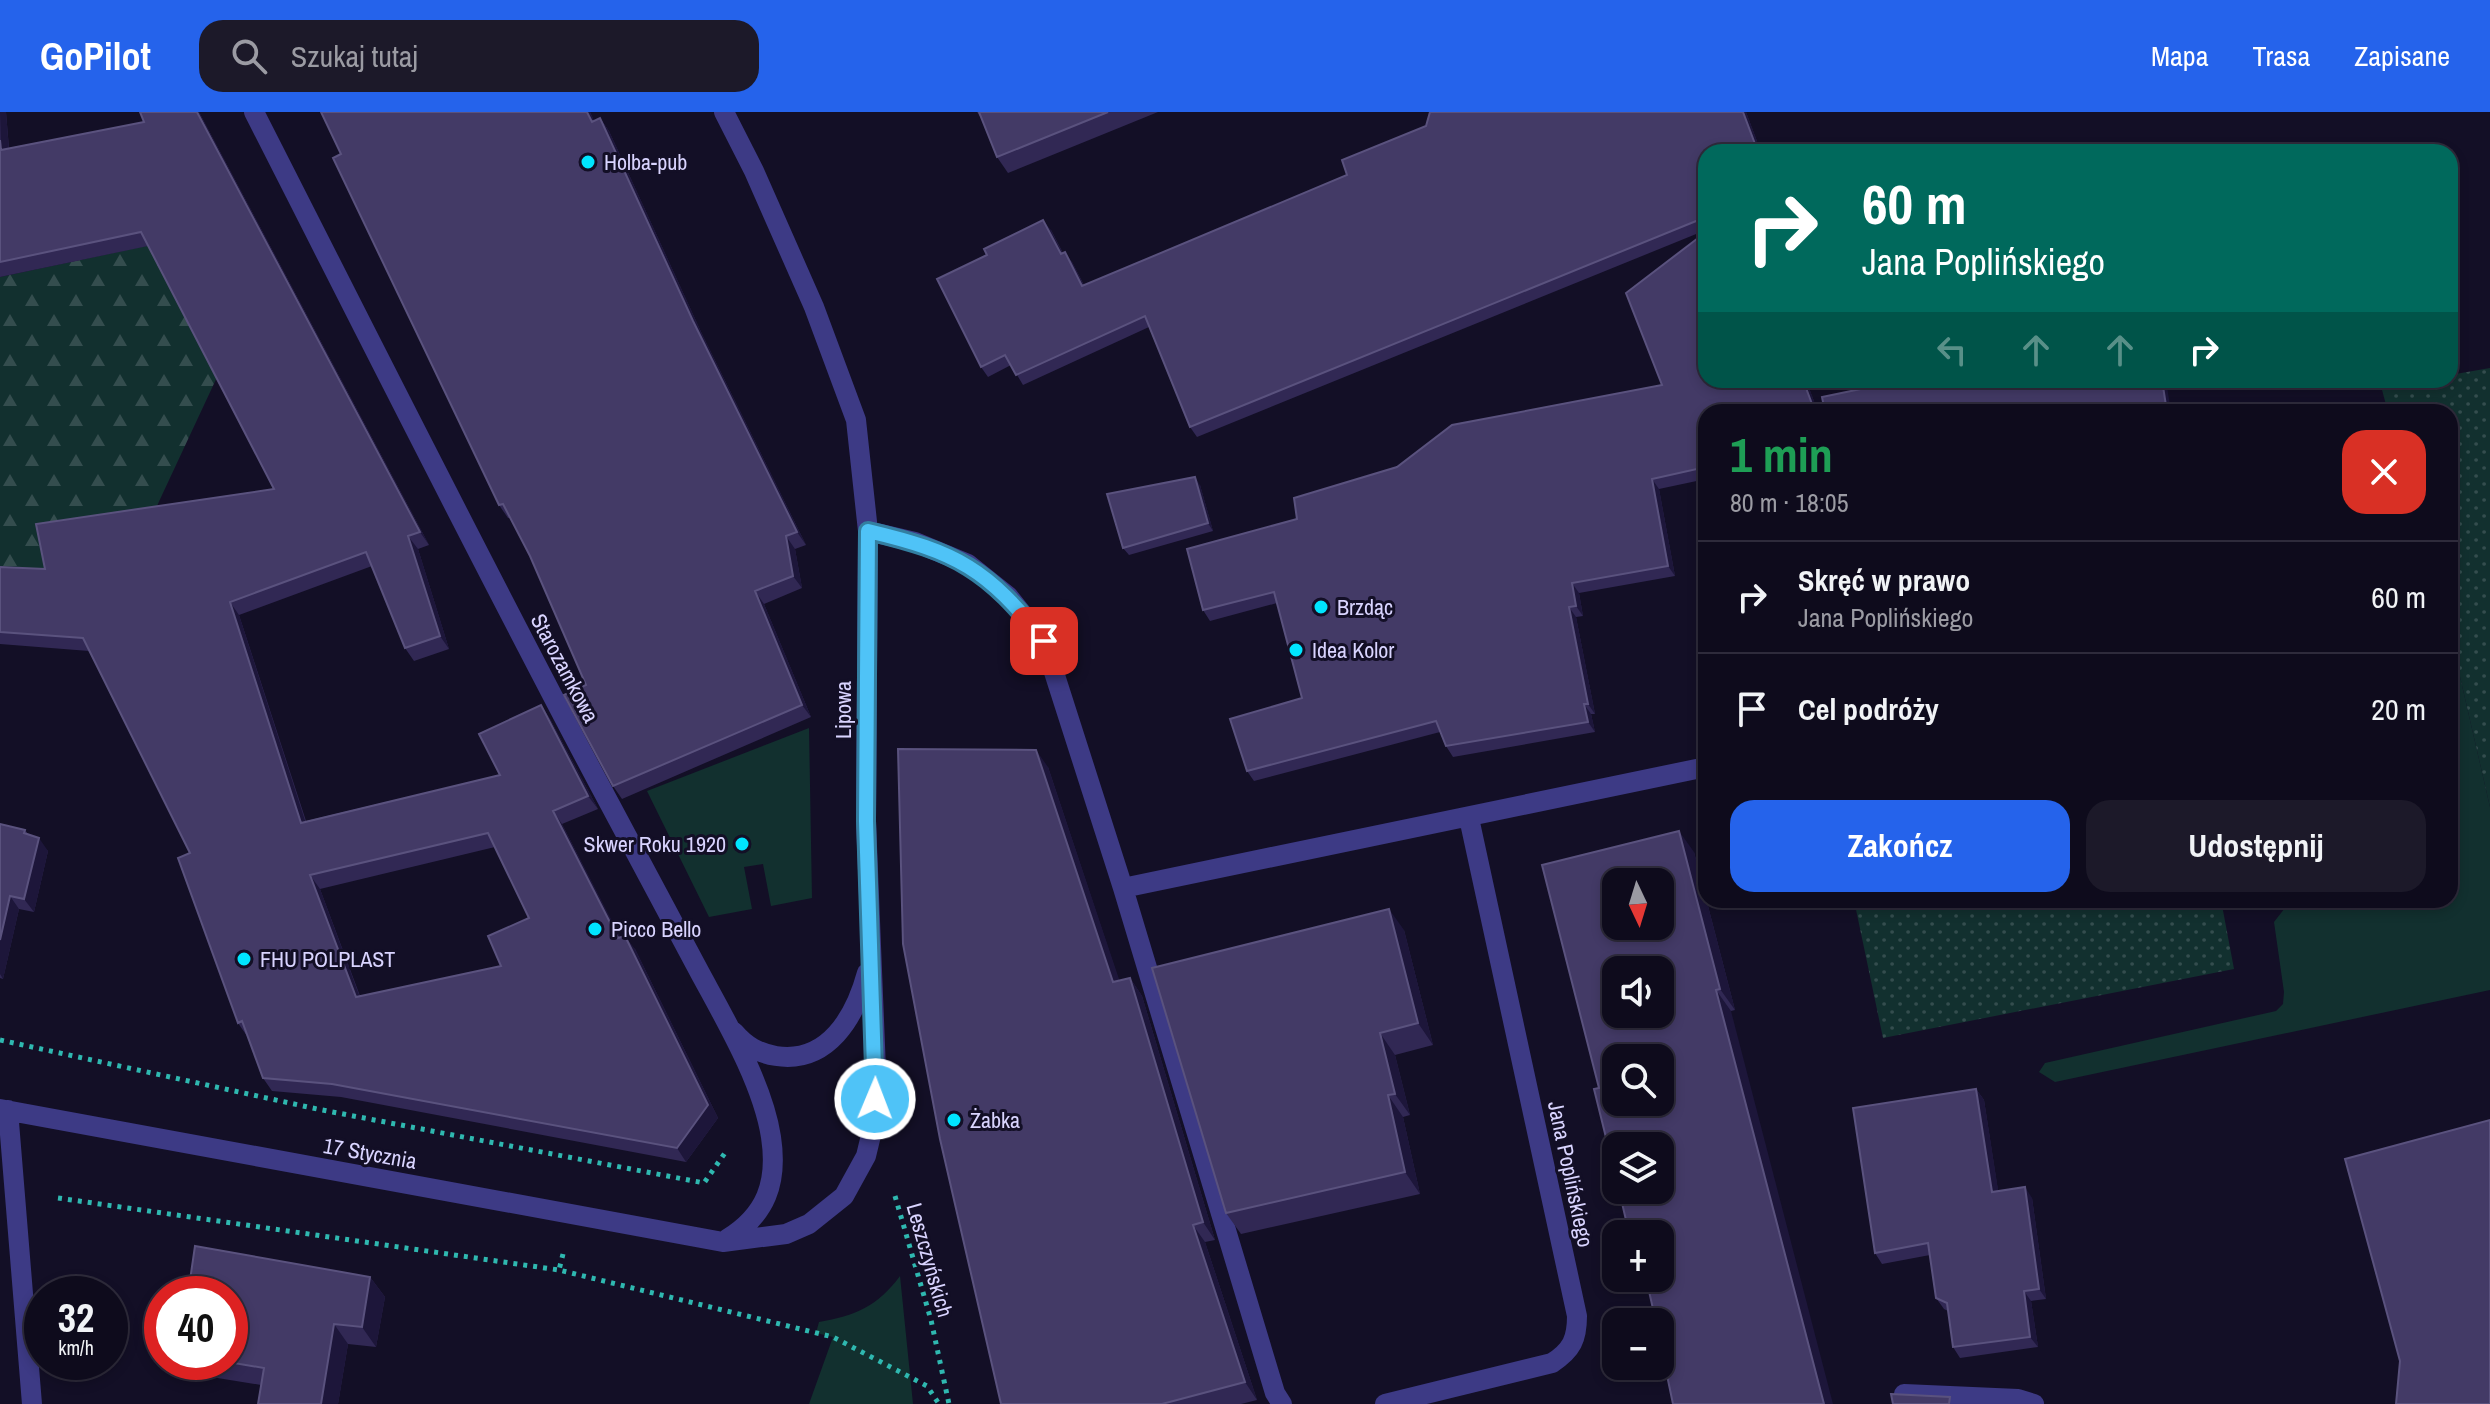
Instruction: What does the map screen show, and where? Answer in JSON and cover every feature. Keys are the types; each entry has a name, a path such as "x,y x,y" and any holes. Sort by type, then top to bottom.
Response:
{"street":[{"name":"Starozamkowa","path":"254,112 531,657 729,1026 761,1103 771,1134 773,1164 767,1198 751,1224 723,1242"},
{"name":"Lipowa","path":"723,1242 786,1234 830,1209 856,1179 873,1127 876,1070 866,821 868,531 856,420 814,307 754,171 724,112"},
{"path":"868,531 915,542 968,564 1008,596 1044,641 1123,888 1275,1393 1282,1404"},
{"path":"1123,888 1698,769"},
{"name":"Jana Poplińskiego","path":"1385,1404 1552,1363 1573,1345 1577,1333 1577,1316 1469,818"},
{"path":"729,1026 745,1044 764,1054 805,1057 834,1038 854,1007 870,964"},
{"name":"17 Stycznia","path":"32,1404 4,1110 723,1242"},
{"path":"1904,1394 2018,1399 2034,1404"}],"path":[{"path":"0,1040 317,1109 704,1183 761,1103"},
{"name":"Leszczyńskich","path":"873,1127 913,1253 949,1404"},
{"path":"559,1270 584,1160"},
{"path":"12,1191 559,1270 833,1337 927,1386 939,1404"}],"green space":[{"path":"160,243 218,375 148,525 54,582 0,580 0,277"},
{"path":"2490,368 2490,807 2458,668 2458,404 2386,404 2382,388 2458,388 2458,374"},
{"path":"2458,668 2490,807 2490,990 2055,1082 2039,1072 2045,1063 2276,1011 2283,1004 2284,992 2274,922 2285,908 2458,908"},
{"name":"Skwer Roku 1920","path":"809,728 812,898 771,906 763,864 744,867 752,909 709,917 647,791"},
{"path":"1856,908 2223,908 2234,969 1883,1038"},
{"path":"900,1276 913,1404 809,1404 833,1337 816,1333 819,1322 865,1308 883,1295"}],"building":[{"path":"140,112 197,112 420,532 408,536 440,636 405,648 366,552 230,602 301,823 500,775 479,734 541,705 588,796 553,811 618,938 625,936 708,1105 677,1148 332,1084 263,1078 242,1021 238,1023 178,858 190,853 83,638 0,632 0,567 45,569 36,524 274,489 141,232 0,262 0,140 1,150 144,122","holes":["488,833 529,918 488,936 501,966 356,997 310,875"]},
{"path":"321,112 587,112 592,122 600,118 693,321 797,532 786,536 793,576 755,591 802,705 613,786 564,695 586,685 530,556 503,504 499,505 333,158 341,154"},
{"path":"979,112 1108,112 997,157"},
{"path":"1430,112 1743,112 1755,144 1698,144 1698,220 1190,427 1145,316 1016,375 1005,355 981,367 937,279 987,255 984,249 1043,220 1061,254 1065,252 1082,286 1347,175 1342,160 1426,126"},
{"path":"1698,238 1698,388 1806,388 1812,404 1698,404 1698,469 1652,479 1668,566 1572,583 1576,606 1569,607 1588,704 1584,704 1588,722 1446,746 1436,721 1247,771 1230,719 1302,698 1274,592 1203,610 1187,549 1297,519 1294,498 1397,467 1452,425 1662,385 1626,293"},
{"path":"1866,388 2163,388 2166,404 1823,404 1822,397"},
{"path":"1195,477 1208,523 1123,548 1107,494"},
{"path":"898,749 1036,750 1113,982 1130,978 1203,1222 1193,1225 1245,1382 1162,1404 1001,1404 940,1139 903,944"},
{"path":"0,824 25,830 24,833 39,838 24,899 10,896 0,940"},
{"path":"1679,831 1720,989 1716,990 1824,1404 1673,1404 1668,1380 1674,1380 1674,1308 1653,1308 1649,1292 1674,1292 1674,1220 1626,1220 1622,1204 1674,1204 1674,1132 1605,1132 1594,1089 1599,1088 1542,865"},
{"path":"1389,909 1418,1023 1380,1033 1395,1094 1388,1095 1405,1172 1226,1213 1152,968"},
{"path":"1976,1089 1992,1192 2025,1187 2039,1289 2024,1291 2030,1337 1953,1347 1947,1303 1936,1298 1928,1243 1875,1253 1853,1108"},
{"path":"2490,1120 2490,1404 2396,1404 2400,1361 2345,1159"},
{"path":"195,1246 370,1277 362,1327 334,1324 321,1404 258,1404 264,1368 248,1365 248,1276 191,1276"},
{"path":"1891,1394 1950,1397 1949,1404 1893,1404"}],"place":[{"name":"Holba-pub","path":"588,162"},
{"name":"Brzdąc","path":"1321,607"},
{"name":"Idea Kolor","path":"1296,650"},
{"name":"Skwer Roku 1920","path":"742,844"},
{"name":"Picco Bello","path":"595,929"},
{"name":"FHU POLPLAST","path":"244,959"},
{"name":"Żabka","path":"954,1120"}],"route":[{"path":"875,1099 866,821 868,531 915,542 968,564 1008,596 1044,641"}]}
